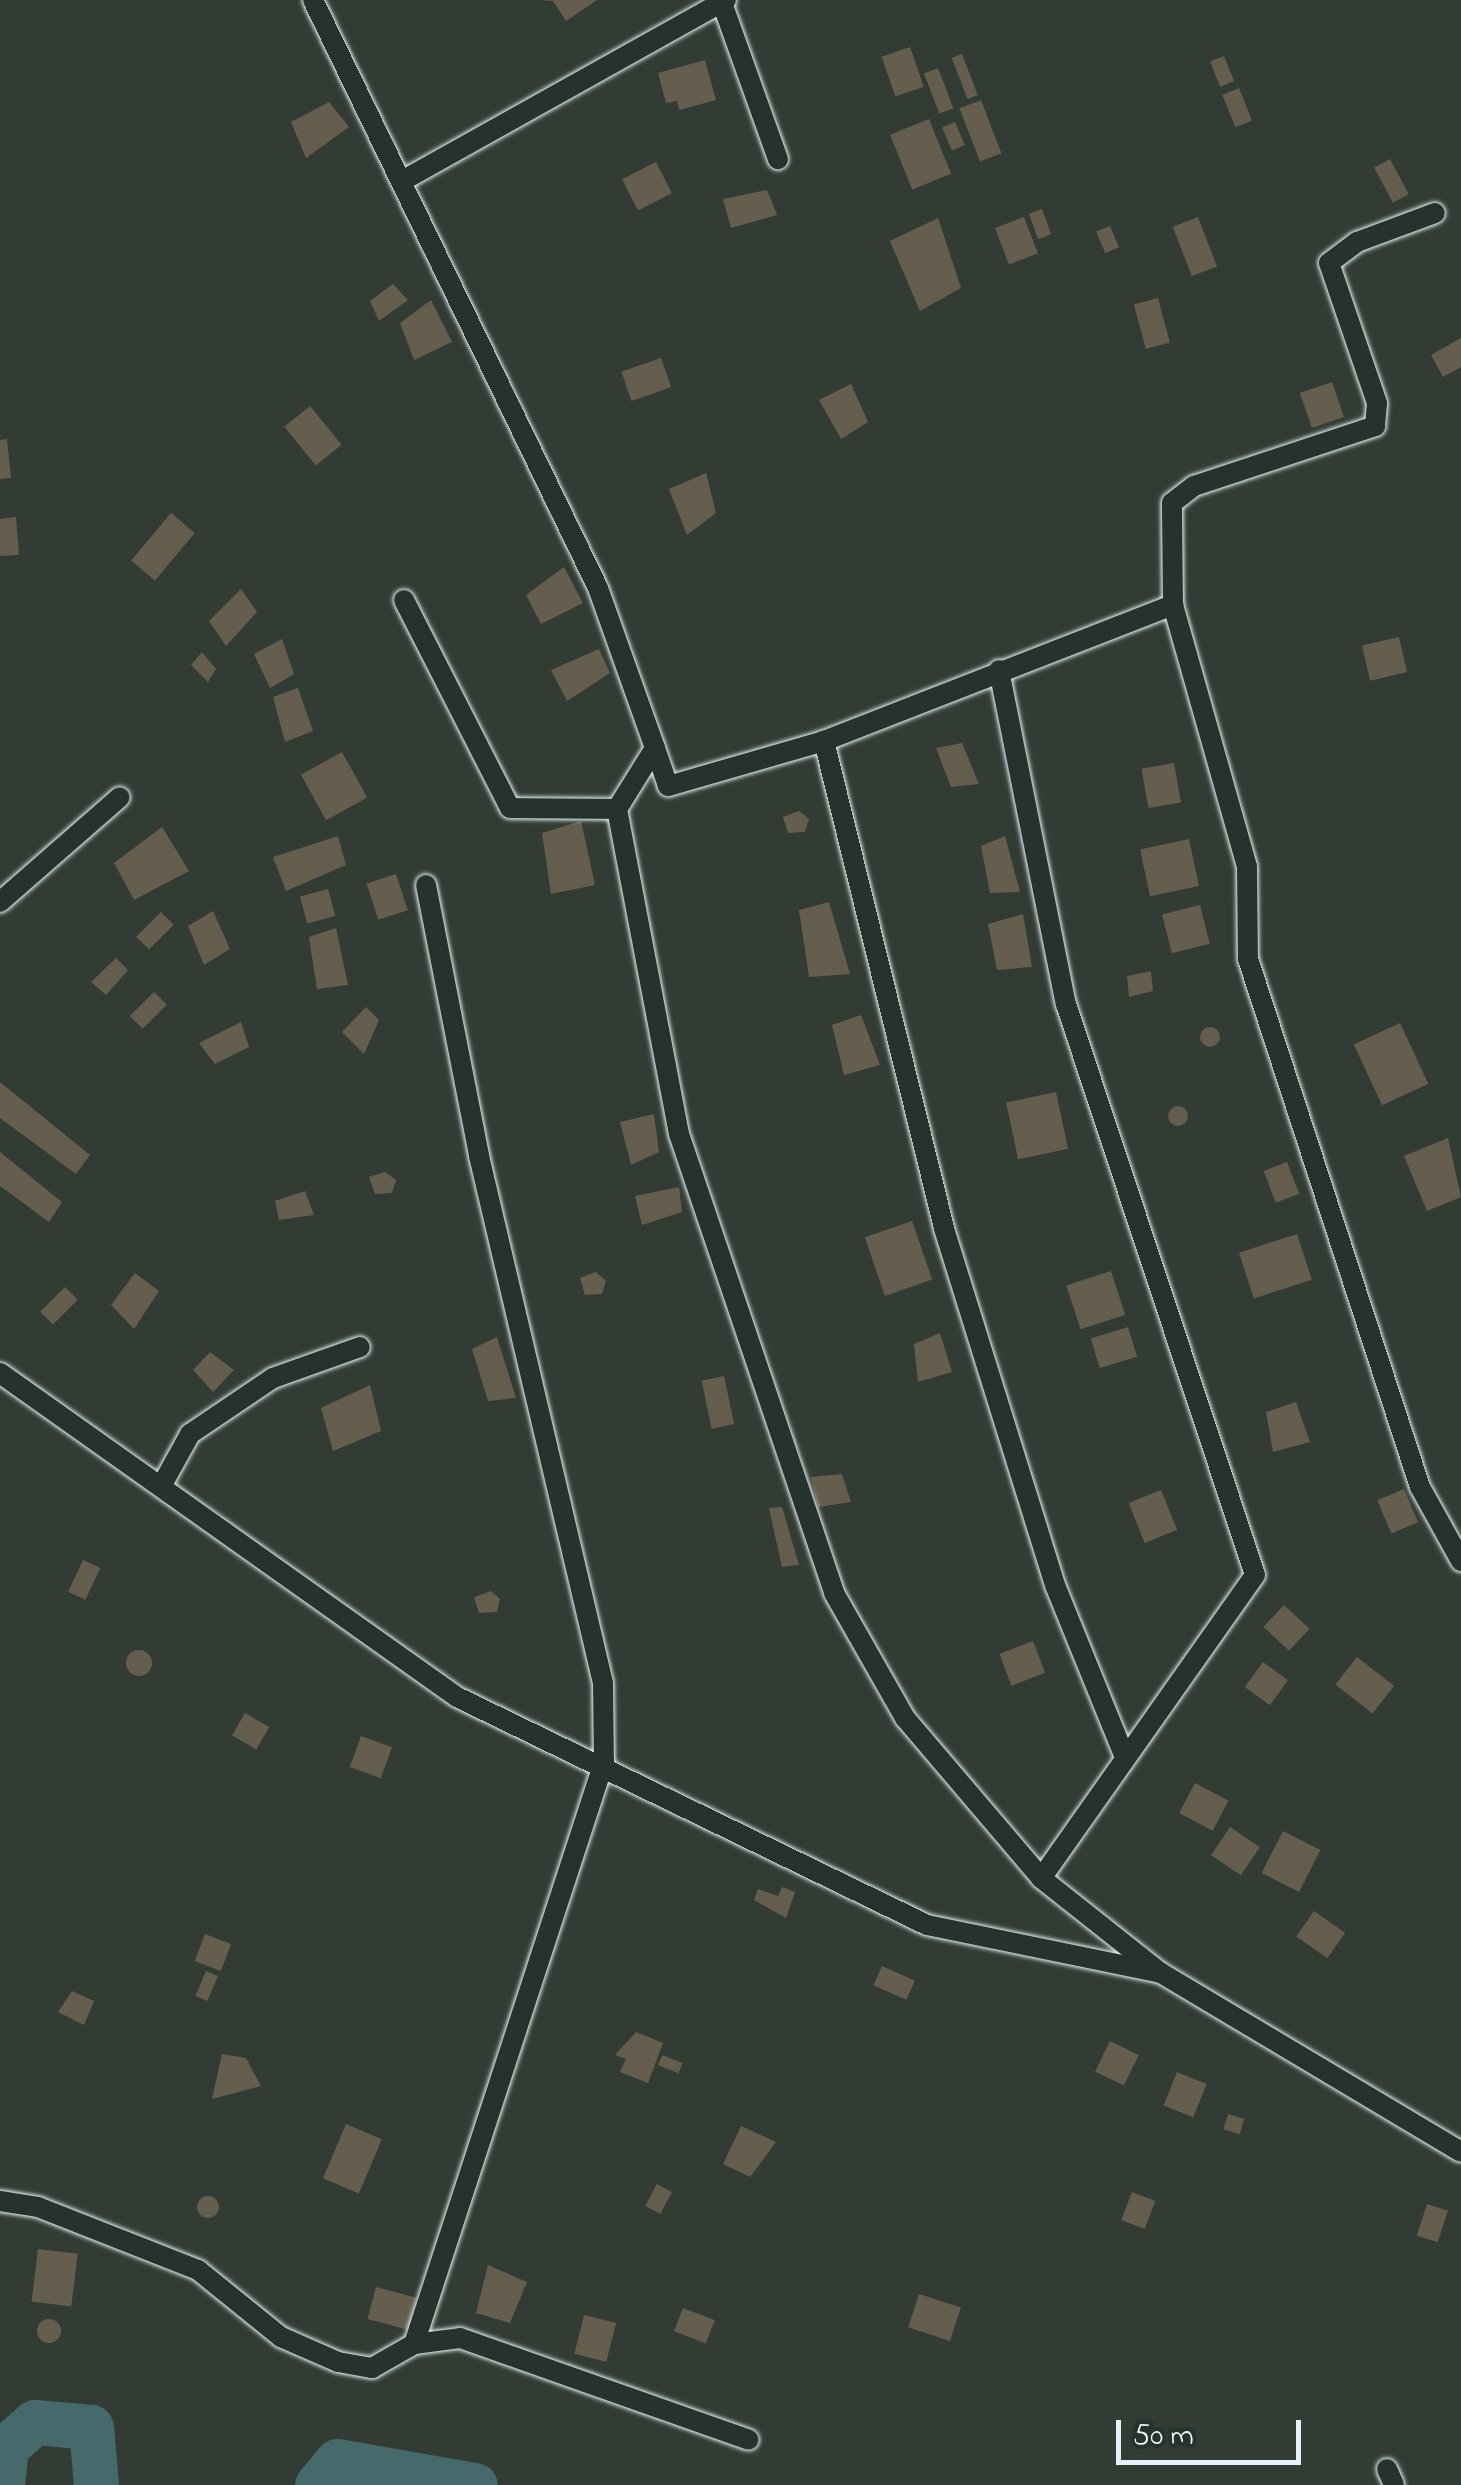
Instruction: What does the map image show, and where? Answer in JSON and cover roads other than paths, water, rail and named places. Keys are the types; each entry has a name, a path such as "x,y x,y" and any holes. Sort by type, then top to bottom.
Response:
{"street":[{"path":"313,0 598,588 668,786 824,741 1173,605"},
{"path":"402,182 723,1 778,159"},
{"path":"1435,213 1357,242 1330,263 1377,403 1375,426 1194,486 1172,503 1173,605 1247,866 1248,959 1420,1487 1461,1560"},
{"path":"404,600 510,808 617,809"},
{"path":"999,670 1066,1004 1255,1575 1040,1878"},
{"path":"824,741 944,1228 1055,1585 1124,1756"},
{"path":"655,748 617,809 679,1134 834,1593 905,1718 1040,1878 1161,1973 1461,2152"},
{"path":"0,902 120,797"},
{"path":"414,2344 604,1762 603,1683 479,1156 426,885"},
{"path":"163,1483 190,1434 272,1378 360,1347"},
{"path":"0,1373 163,1483 457,1697 604,1762 775,1858 928,1924 1161,1973"},
{"path":"0,2201 38,2207 198,2270 282,2337 338,2362 372,2368 414,2344 460,2338 749,2440"}],"waterway":[{"path":"2,2485 6,2447 35,2422 91,2427 96,2485"},
{"path":"317,2485 337,2461 475,2485"}]}
